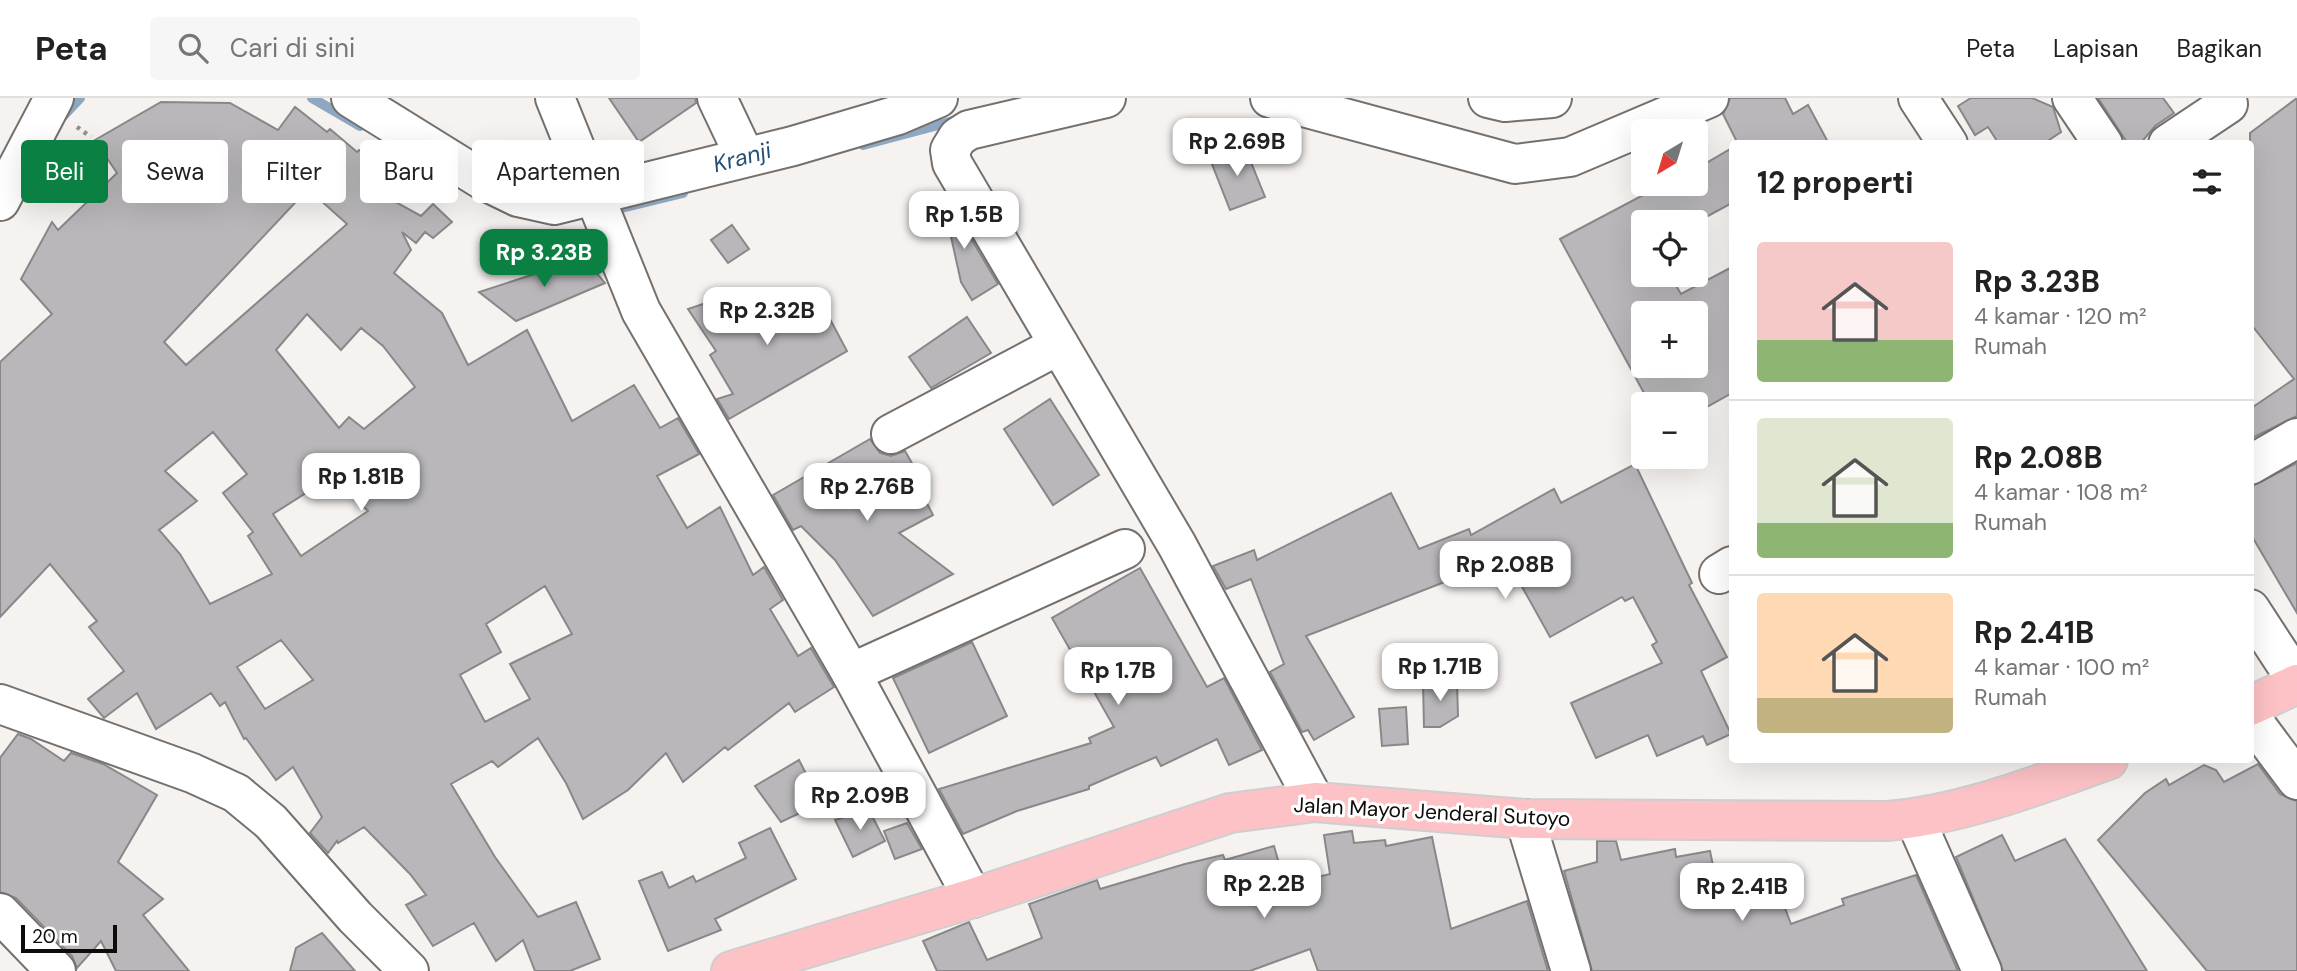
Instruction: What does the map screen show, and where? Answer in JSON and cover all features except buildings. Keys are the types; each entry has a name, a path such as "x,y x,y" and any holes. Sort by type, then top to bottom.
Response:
{"main road":[{"path":"2254,704 2297,683"},
{"name":"Jalan Mayor Jenderal Sutoyo","path":"730,971 973,898 1230,813 1315,802 1525,819 1915,819 2049,781 2100,763"}],"street":[{"path":"351,98 483,180 519,197 554,205 598,204 893,107 939,98"},
{"path":"555,98 641,311 851,673 973,898"},
{"path":"717,98 745,157"},
{"path":"1106,98 968,131 958,138 950,150 952,163 1177,545 1315,802"},
{"path":"1270,98 1515,164 1570,157 1709,98"},
{"path":"1488,98 1505,102 1552,98"},
{"path":"1918,98 1945,140"},
{"path":"2072,98 2100,140"},
{"path":"2174,140 2228,104"},
{"path":"0,201 65,112"},
{"path":"891,434 1059,345"},
{"path":"2254,463 2297,438"},
{"path":"851,673 1125,549"},
{"path":"2254,616 2297,683"},
{"path":"0,704 192,773 236,793 279,830 355,917 409,971"},
{"path":"2254,723 2297,780"},
{"path":"1525,819 1571,971"},
{"path":"1915,819 1982,971"},
{"path":"0,913 56,971"},
{"path":"0,938 32,971"}],"path":[{"path":"65,112 91,137"}],"waterway":[{"name":"Kranji","path":"63,116 80,98"},
{"name":"Kranji","path":"312,98 360,126"},
{"name":"Kranji","path":"863,145 957,120"},
{"name":"Kranji","path":"609,211 683,193"}]}
